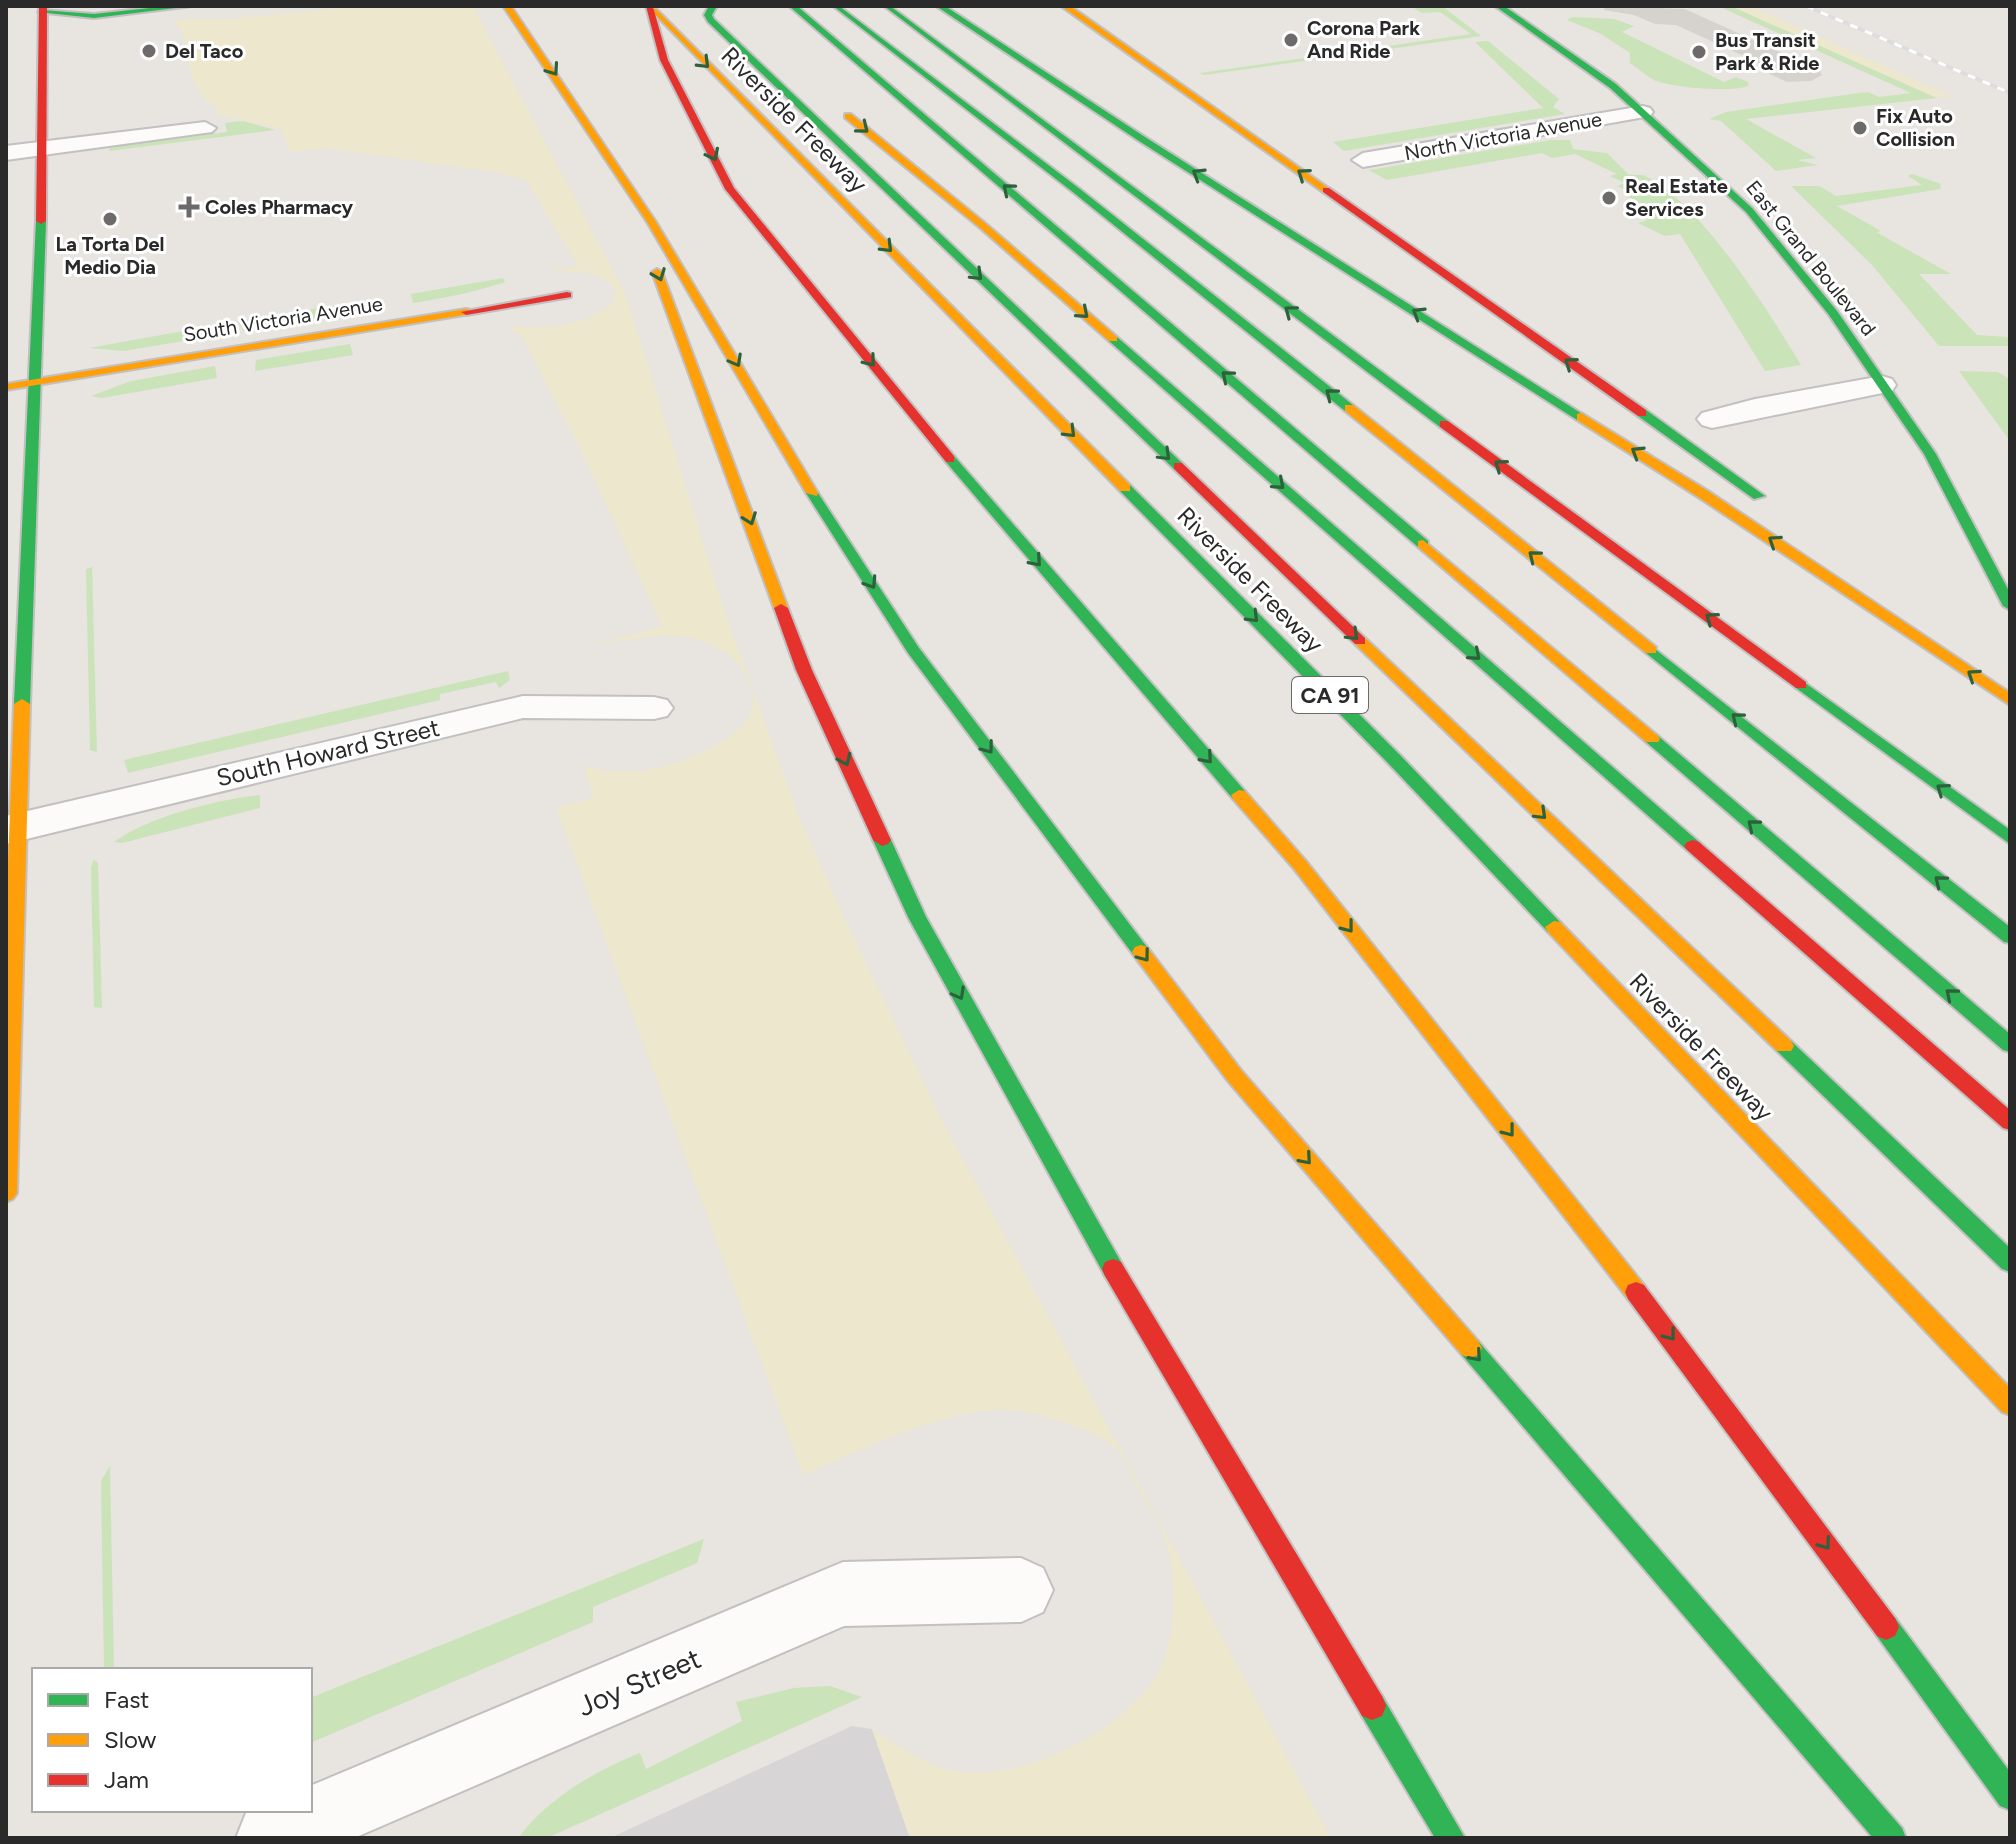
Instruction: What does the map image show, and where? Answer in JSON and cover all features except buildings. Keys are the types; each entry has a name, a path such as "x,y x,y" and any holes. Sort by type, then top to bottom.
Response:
{"main road":[{"path":"18,14 71,6"},
{"path":"42,9 94,16 188,6"},
{"path":"507,6 567,90 732,355 776,437 913,650 1234,1075 1892,1838"},
{"path":"761,42 715,6 708,15 749,58 2010,1262"},
{"path":"793,6 2010,1045"},
{"path":"836,6 1077,191 2005,933"},
{"path":"885,6 1330,341 2008,837"},
{"path":"940,6 1142,139 1703,494 2010,700"},
{"path":"1065,6 1771,505"},
{"name":"East Grand Boulevard","path":"1499,6 1581,61 1643,112 1749,210 1833,313 1930,454 2010,606"},
{"path":"648,7 664,60 730,189 980,496 1300,865 1674,1340 2010,1796"},
{"name":"Riverside Freeway","path":"648,7 1394,759 2004,1399"},
{"path":"6,1193 12,829 40,271 42,9"},
{"path":"838,108 982,225 2010,1122"},
{"path":"621,176 804,670 917,917 1129,1297 1451,1838"},
{"path":"20,201 41,206"},
{"name":"South Victoria Avenue","path":"6,387 567,295"},
{"path":"1371,499 1443,537"},
{"path":"1801,536 1862,600"}],"street":[{"name":"North Victoria Avenue","path":"1363,160 1643,112"},
{"path":"12,162 40,151 205,128"},
{"path":"1712,419 1882,385"},
{"name":"South Howard Street","path":"12,829 523,707 654,708"},
{"name":"Joy Street","path":"271,1838 843,1594 1021,1590"}],"shaded area":[{"path":"1606,6 1685,9 1806,64 1822,75 1811,81 1787,82 1768,73 1781,73 1676,25 1655,24 1634,15 1604,10"},
{"path":"852,1726 872,1729 910,1838 610,1838"}],"green space":[{"path":"1411,6 1442,6 1481,36 1204,75 1200,73 1471,34 1440,12 1422,13"},
{"path":"1718,6 1731,6 1937,98 1746,119 1816,158 1797,160 1818,165 1776,171 1721,121 1709,119 1726,112 1859,93 1868,92 1879,97 1911,93"},
{"path":"1572,17 1614,19 1634,26 1622,32 1724,82 1736,77 1748,82 1748,86 1701,88 1656,81 1630,63 1630,53 1601,34 1567,20"},
{"path":"1488,41 1559,99 1553,107 1565,114 1344,151 1333,142 1543,108 1475,42"},
{"path":"243,121 275,130 109,151 110,147 227,132 225,123"},
{"path":"1551,140 1570,140 1573,149 1607,153 1629,175 1645,176 1668,191 1689,210 1733,262 1801,365 1765,371 1680,234 1665,236 1638,223 1648,220 1631,212 1640,209 1629,203 1637,201 1623,194 1630,192 1617,186 1625,183 1610,176 1617,174 1575,154 1552,158 1542,153 1387,180 1369,170"},
{"path":"1912,174 1941,184 1940,189 1837,206 1951,274 1919,274 1977,335 2008,337 2010,346 1939,346 1872,265 1791,186 1819,186 1836,196 1922,185 1908,176"},
{"path":"503,278 505,282 482,289 413,303 411,294"},
{"path":"380,298 382,307 369,311 243,331 238,321"},
{"path":"200,328 202,338 124,351 89,348"},
{"path":"350,344 353,355 255,371 256,360"},
{"path":"215,366 217,378 102,398 91,396 131,381"},
{"path":"1959,371 1997,372 2010,379 2010,441"},
{"path":"92,567 97,752 90,750 86,569"},
{"path":"508,671 510,680 499,688 496,682 440,694 440,700 128,773 124,760"},
{"path":"260,795 260,808 122,843 114,842 164,817"},
{"path":"94,860 98,863 102,1008 94,1007 91,867"},
{"path":"110,1466 114,1668 104,1668 101,1481"},
{"path":"704,1539 697,1563 593,1607 593,1622 312,1742 312,1697"},
{"path":"830,1686 862,1697 547,1838 518,1838 558,1798 606,1768 640,1753 646,1769 742,1721 736,1702 794,1688"}],"sand":[{"path":"364,6 473,6 626,295 726,615 798,814 845,919 942,1120 1331,1838 910,1838 872,1729 927,1762 946,1769 974,1773 1006,1770 1039,1761 1103,1729 1130,1707 1151,1684 1164,1659 1173,1613 1173,1579 1168,1548 1158,1522 1116,1449 1081,1429 1020,1411 984,1411 931,1423 803,1475 556,808 593,798 584,766 611,771 653,769 690,757 728,738 751,711 753,696 743,671 733,659 696,639 657,637 592,644 662,627 585,459 523,338 511,329 515,326 555,326 581,320 605,309 615,300 615,289 594,275 549,271 578,266 526,180 494,172 324,148 289,152 281,129 215,114 218,109 196,87 185,40 173,23 180,19 228,19"},
{"path":"1731,6 1750,6 1954,97 1937,98"}],"railway":[{"path":"1806,6 2010,93"}],"traffic: fast":[{"path":"42,12 94,16 188,6"},
{"path":"713,6 708,15 711,20 1178,466"},
{"path":"793,6 1423,544"},
{"path":"940,6 1142,139 1581,417"},
{"path":"1499,6 1613,86 1749,210 1833,313 1930,454 2010,606"},
{"path":"836,7 1077,191 1349,408"},
{"path":"887,7 1444,424"},
{"path":"22,704 41,221"},
{"path":"1113,339 1693,846"},
{"path":"1642,413 1759,496"},
{"path":"950,459 1239,795"},
{"path":"1125,488 1394,759 1554,927"},
{"path":"812,493 913,650 1141,952"},
{"path":"1651,650 2010,937"},
{"path":"1801,685 2010,838"},
{"path":"1652,739 2010,1045"},
{"path":"882,840 917,917 1113,1269"},
{"path":"1784,1046 2010,1262"},
{"path":"1470,1348 1892,1838"},
{"path":"1886,1627 2010,1796"},
{"path":"1372,1706 1451,1838"}],"traffic: slow":[{"path":"507,6 652,222 812,493"},
{"path":"1065,6 1326,190"},
{"path":"653,11 1125,488"},
{"path":"848,116 982,225 1113,339"},
{"path":"657,272 781,608"},
{"path":"6,387 466,312"},
{"path":"1349,408 1651,650"},
{"path":"1581,417 1703,494 2010,700"},
{"path":"1423,544 1652,739"},
{"path":"1360,641 1784,1046"},
{"path":"6,1193 22,704"},
{"path":"1239,795 1300,865 1636,1292"},
{"path":"1554,927 2010,1404"},
{"path":"1141,952 1234,1075 1470,1348"}],"traffic: jam":[{"path":"41,221 43,6"},
{"path":"649,7 664,60 730,189 950,459"},
{"path":"1326,190 1642,413"},
{"path":"466,312 567,295"},
{"path":"1444,424 1801,685"},
{"path":"1178,466 1360,641"},
{"path":"781,608 804,670 882,840"},
{"path":"1693,846 2010,1122"},
{"path":"1113,1269 1372,1706"},
{"path":"1636,1292 1886,1627"}],"place":[{"name":"Corona Park And Ride","path":"1291,40"},
{"name":"Del Taco","path":"149,51"},
{"name":"Bus Transit Park & Ride","path":"1699,52"},
{"name":"Fix Auto Collision","path":"1860,128"},
{"name":"Real Estate Services","path":"1609,198"},
{"name":"Coles Pharmacy","path":"189,207"},
{"name":"La Torta Del Medio Dia","path":"110,219"}]}
